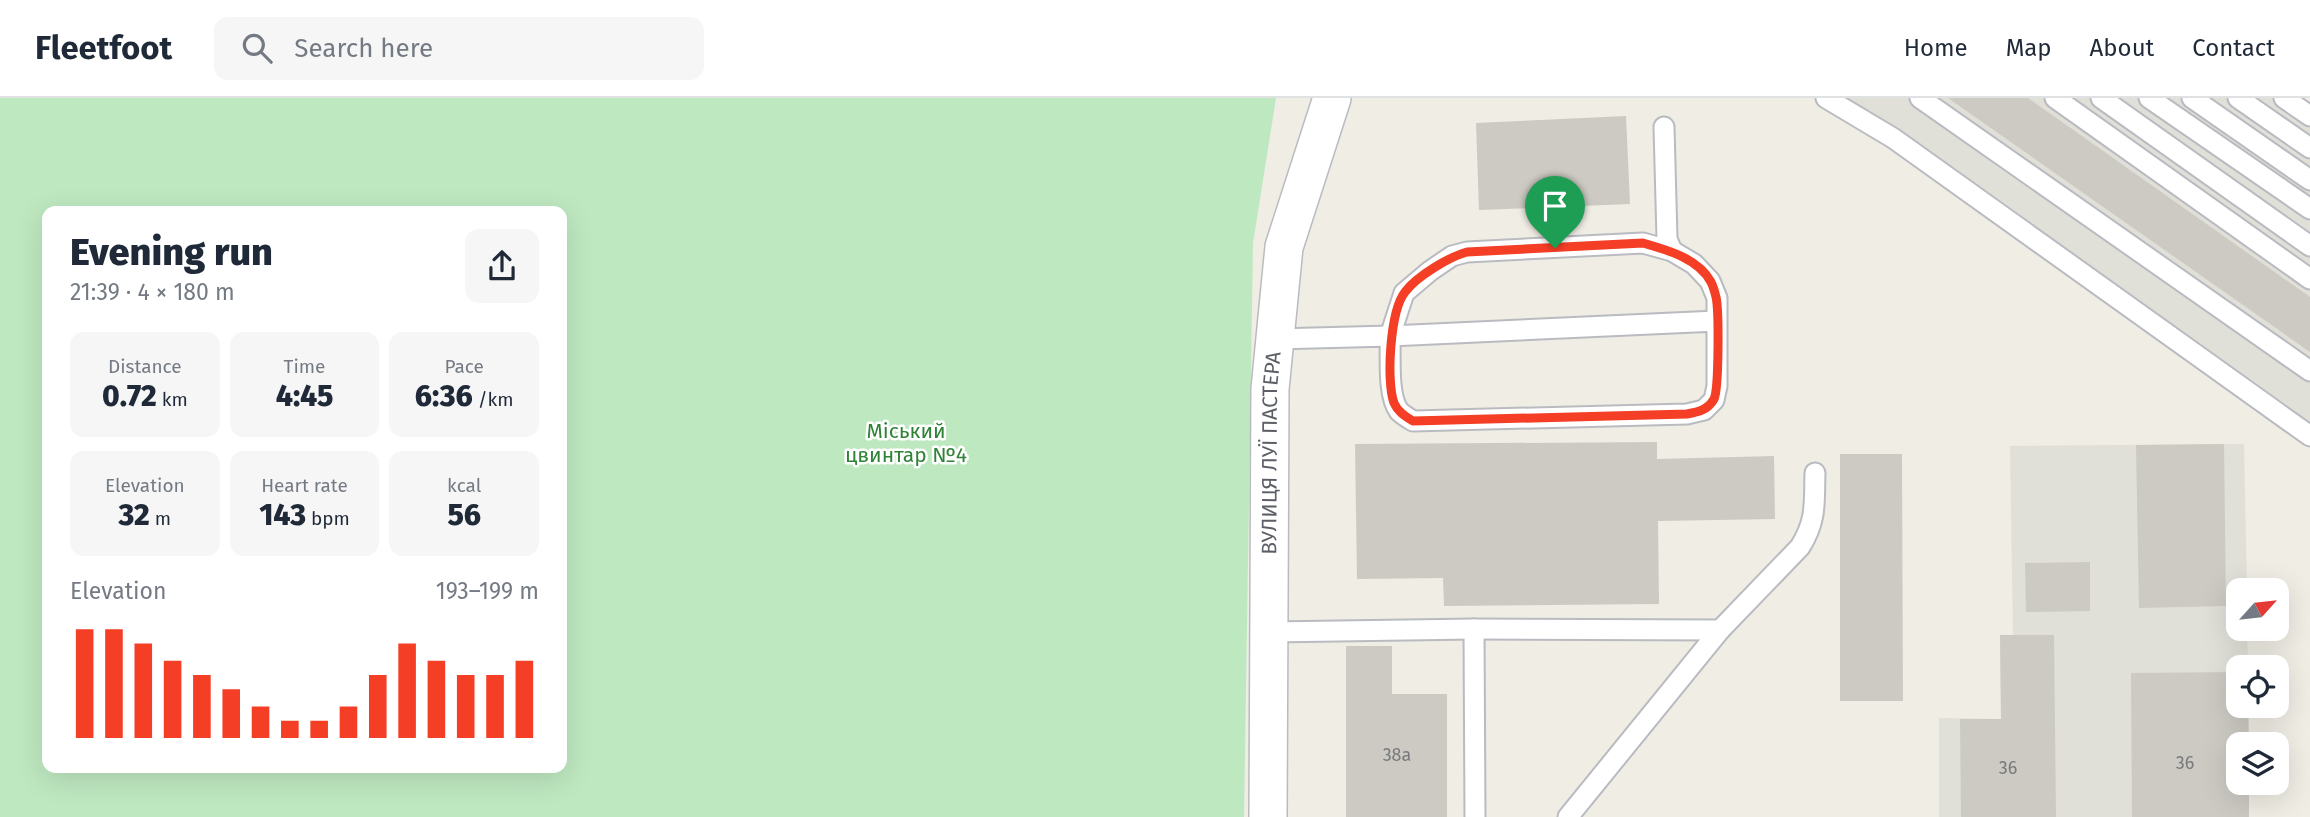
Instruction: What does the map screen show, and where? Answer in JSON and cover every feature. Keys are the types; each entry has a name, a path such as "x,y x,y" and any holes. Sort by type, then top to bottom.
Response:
{"street":[{"name":"ВУЛИЦЯ ЛУЇ ПАСТЕРА","path":"1268,817 1270,389 1284,247 1332,98"}],"lane":[{"path":"1826,98 1893,138 2310,436"},
{"path":"1920,98 2310,372"},
{"path":"2055,98 2310,279"},
{"path":"2101,98 2310,246"},
{"path":"2149,98 2310,209"},
{"path":"2192,98 2310,180"},
{"path":"2238,98 2310,148"},
{"path":"2284,98 2310,116"},
{"path":"1664,127 1667,239 1672,251"},
{"path":"1643,243 1672,251 1694,264 1710,281 1717,298 1717,321 1717,386 1714,400 1704,410 1687,414 1413,421 1401,414 1394,403 1391,389 1390,336 1404,293 1452,256 1467,252 1643,243"},
{"path":"1275,339 1717,321"},
{"path":"1568,817 1720,630 1800,547 1810,531 1814,514 1815,473"},
{"path":"1474,629 1475,817"},
{"path":"1269,632 1720,630"}],"shaded area":[{"path":"1826,98 2284,98 2310,116 2310,436"},
{"path":"2244,444 2247,578 2226,578 2226,641 2247,641 2248,655 2226,655 2226,718 2248,718 2249,732 2226,732 2226,795 2249,795 2249,817 1939,817 1939,718 2001,719 2000,635 2013,635 2010,446"}],"green space":[{"name":"Міський цвинтар №4","path":"0,98 1276,98 1253,243 1244,817 0,817"}],"building":[{"path":"1948,98 2028,98 2310,297 2310,352"},
{"path":"1626,116 1630,204 1479,210 1476,123"},
{"path":"1657,442 1657,459 1774,456 1775,519 1658,521 1659,604 1444,606 1443,578 1357,579 1355,444"},
{"path":"2224,444 2226,606 2139,608 2136,445"},
{"path":"1840,454 1902,454 1903,701 1840,701"},
{"path":"2090,562 2090,611 2026,612 2025,563"},
{"path":"2000,635 2054,635 2056,817 1961,817 1960,719 2001,719"},
{"path":"1346,646 1392,646 1392,694 1447,694 1447,817 1346,817"},
{"path":"2226,672 2226,718 2248,718 2249,732 2226,732 2226,795 2249,795 2249,817 2132,817 2131,673"}],"route":[{"path":"1643,243 1672,251 1694,264 1710,281 1717,298 1717,386 1714,400 1704,410 1687,414 1413,421 1401,414 1394,403 1391,389 1390,336 1404,293 1452,256 1467,252 1555,248 1643,243"}]}
